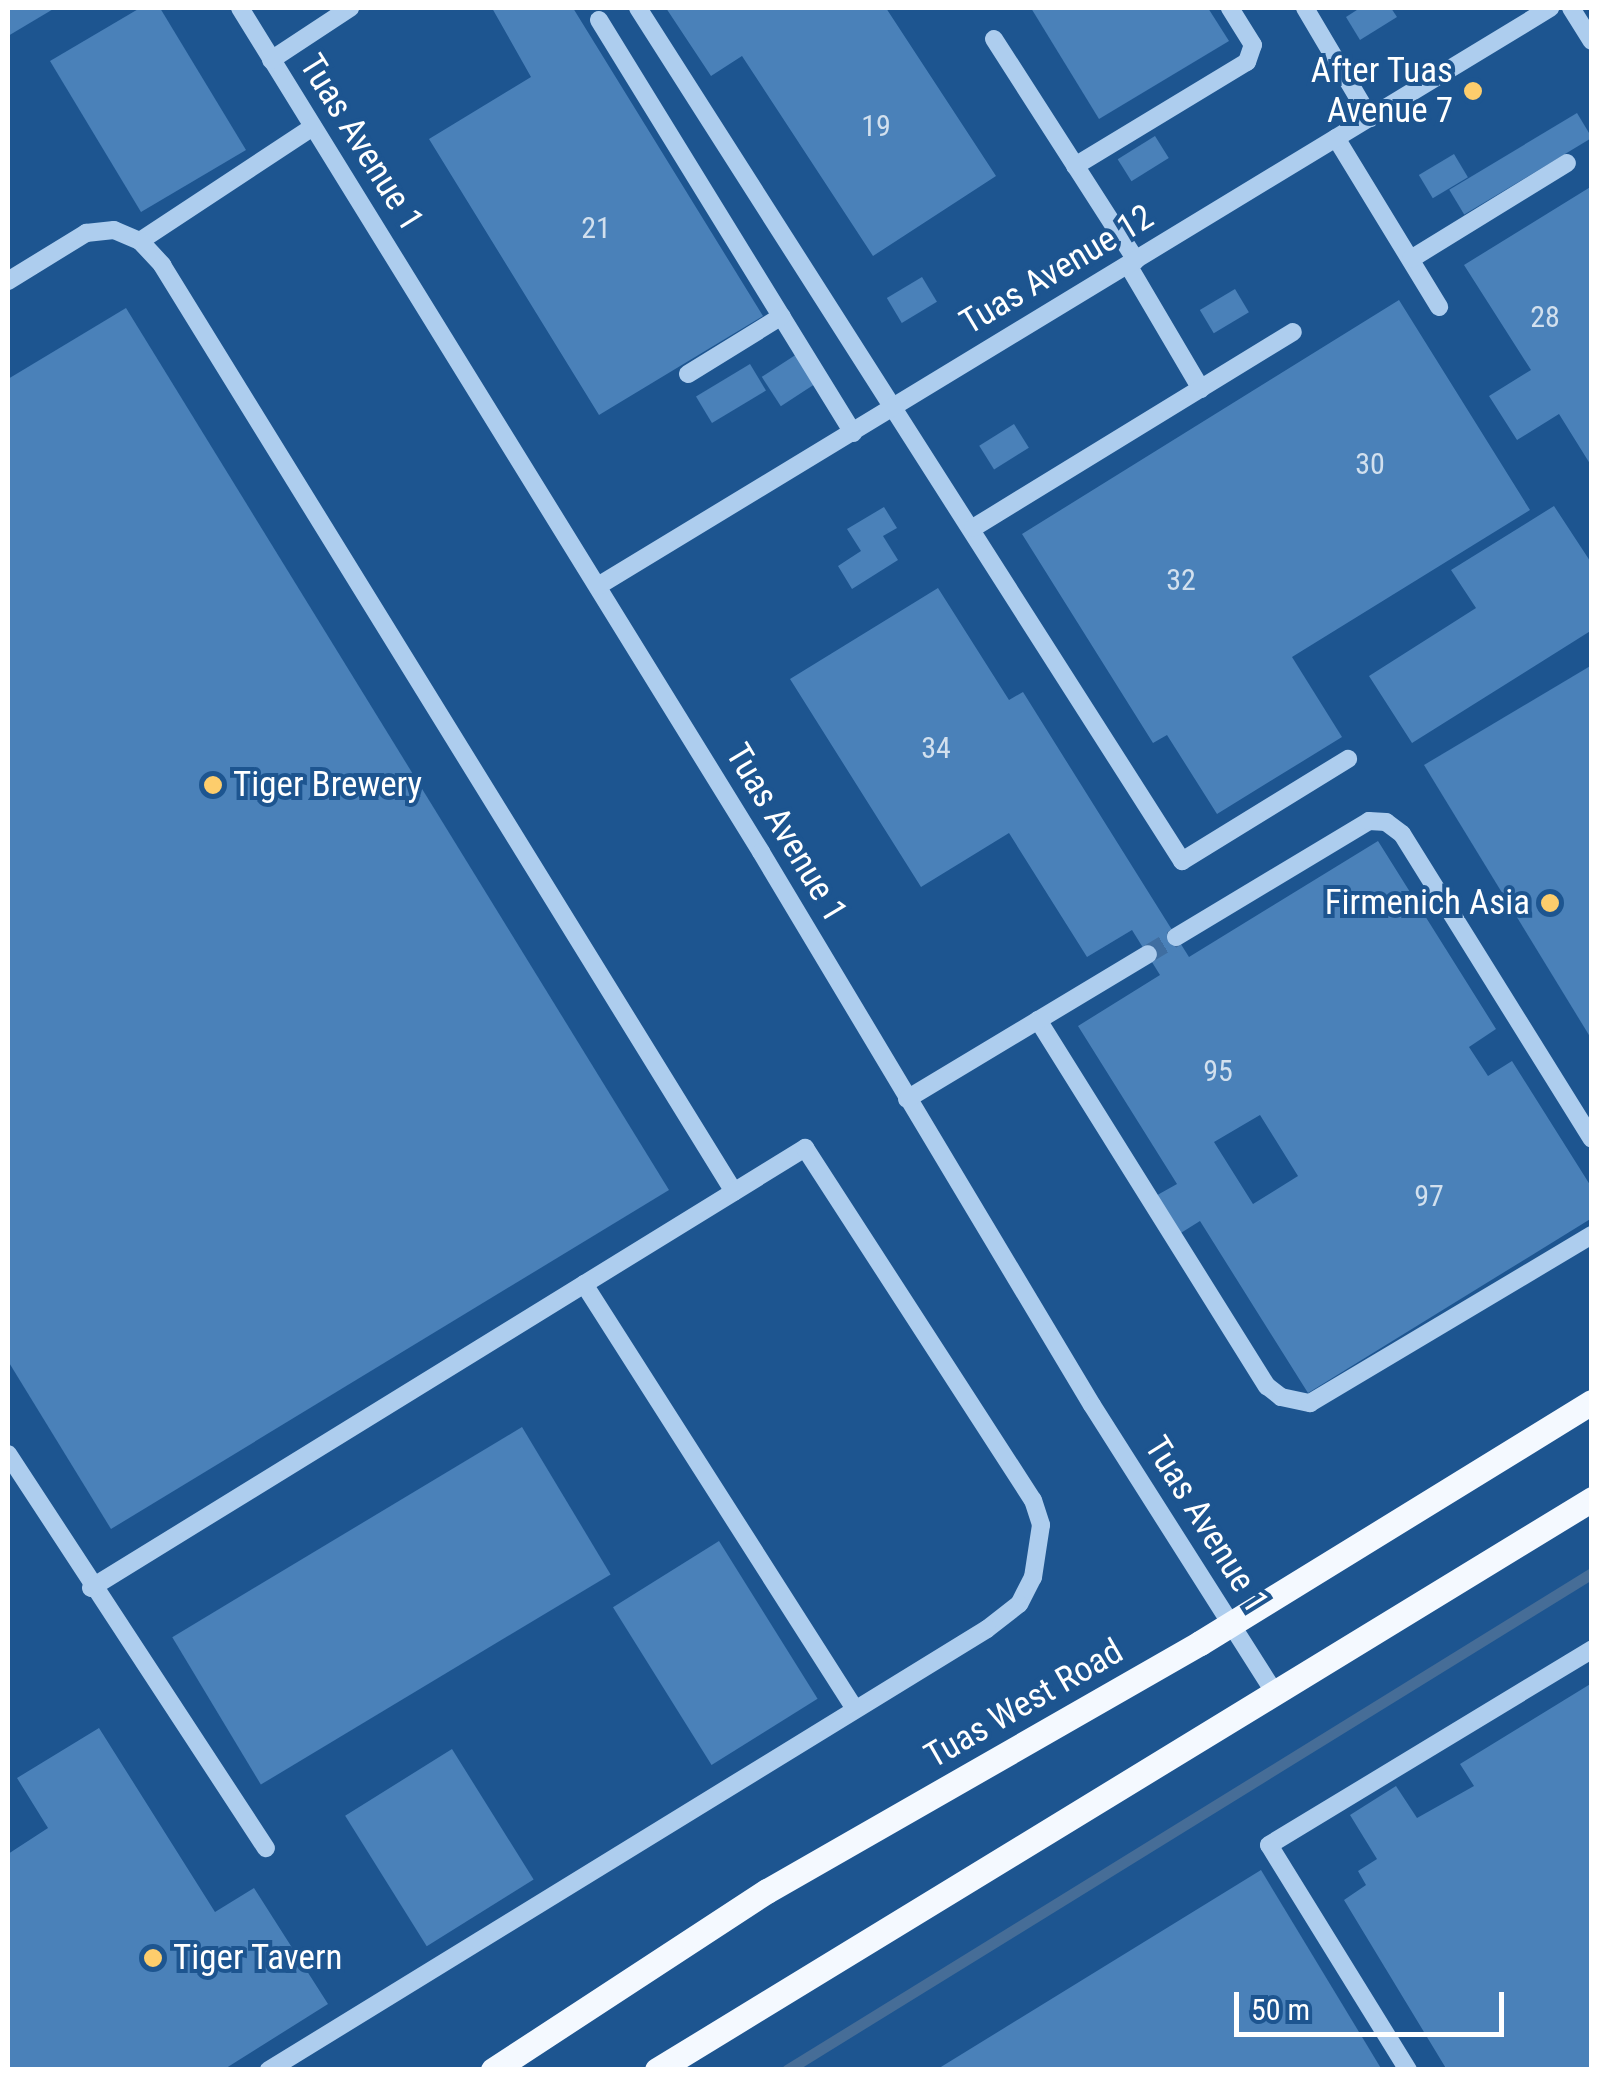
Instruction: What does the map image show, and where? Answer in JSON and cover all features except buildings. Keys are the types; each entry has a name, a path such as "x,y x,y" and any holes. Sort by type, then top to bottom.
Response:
{"main road":[{"name":"Tuas West Road","path":"492,2070 767,1891 1229,1625 1592,1402"},
{"path":"656,2070 1592,1499"}],"street":[{"name":"Tuas Avenue 1","path":"240,8 598,586 906,1099 1229,1625 1275,1693"},
{"path":"271,60 350,8"},
{"path":"638,8 898,406 1182,861 1348,758"},
{"path":"1076,166 1246,62 1254,46 1230,8"},
{"name":"Tuas Avenue 12","path":"598,586 1550,8"},
{"path":"1572,8 1592,42"},
{"path":"1310,9 1370,118"},
{"path":"599,20 853,433"},
{"path":"994,39 1076,166 1200,389"},
{"path":"140,241 313,127"},
{"path":"1336,138 1439,307"},
{"path":"1412,259 1568,163"},
{"path":"8,281 86,233 114,230 140,241 172,282 734,1192"},
{"path":"688,374 782,316"},
{"path":"974,528 1293,332"},
{"path":"1176,937 1369,821 1386,822 1402,834 1592,1139"},
{"path":"906,1099 1148,954"},
{"path":"1038,1020 1267,1386 1297,1403 1310,1402 1592,1235"},
{"path":"91,1588 805,1148 1033,1500 1041,1524 1036,1567 1020,1604 855,1710 269,2070"},
{"path":"584,1284 855,1710"},
{"path":"8,1454 91,1588 266,1848"},
{"path":"1408,2070 1268,1845 1592,1649"}],"waterway":[{"path":"787,2070 1592,1573"}],"tunnel":[{"path":"1148,954 1176,937"}],"place":[{"name":"After Tuas Avenue 7","path":"1473,91"},
{"name":"Tiger Brewery","path":"213,785"},
{"name":"Firmenich Asia","path":"1550,903"},
{"name":"Tiger Tavern","path":"153,1958"}]}
